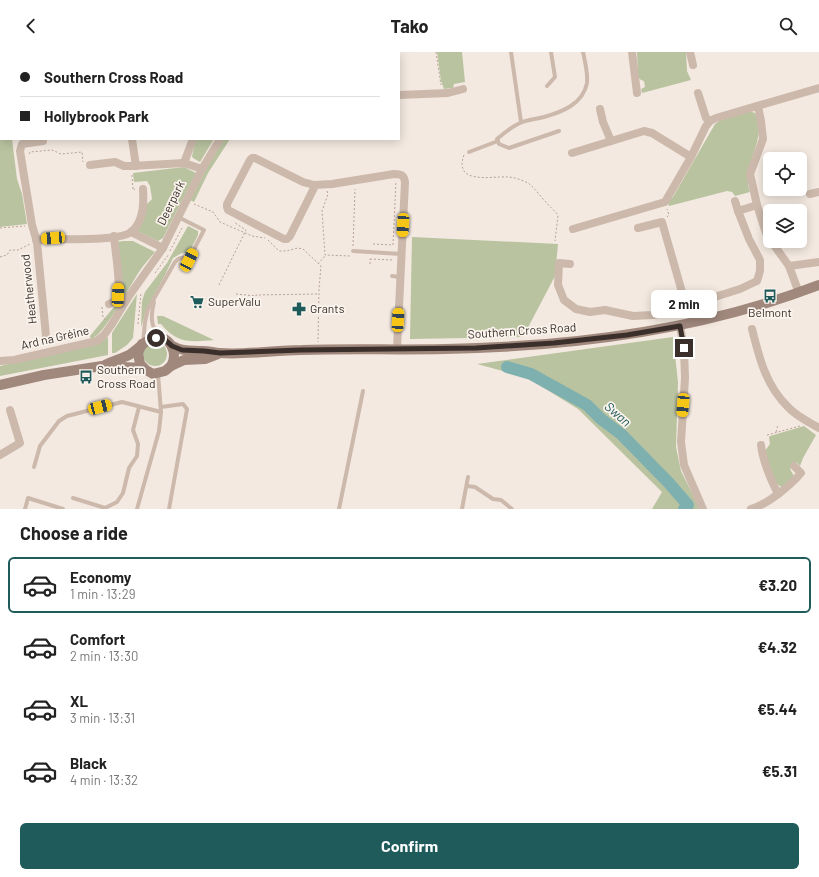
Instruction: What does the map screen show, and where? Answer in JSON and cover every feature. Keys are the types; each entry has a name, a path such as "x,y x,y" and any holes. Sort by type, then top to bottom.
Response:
{"main road":[{"name":"Southern Cross Road","path":"161,338 172,346 186,351 220,353 523,346 627,335 680,326 743,310 819,286"},
{"path":"102,366 131,354 142,344 152,338 161,338"},
{"path":"142,344 139,348 138,358 143,368 149,372 158,374"},
{"path":"172,346 174,355 172,366"},
{"name":"Southern Cross Road","path":"158,374 165,372 172,366 184,360 205,358 220,353"},
{"path":"0,385 44,375 102,366 143,368"}],"street":[{"path":"632,52 637,93"},
{"path":"690,52 692,65"},
{"path":"573,229 665,202 691,157 706,126 716,118 819,88"},
{"path":"400,95 444,93 463,89"},
{"path":"698,93 706,118 710,122"},
{"path":"758,106 763,139 750,174 763,224"},
{"path":"600,109 603,122 611,141"},
{"path":"572,153 644,131 652,133 691,157"},
{"path":"132,140 133,166"},
{"path":"184,163 193,140"},
{"name":"Deerpark","path":"163,248 202,169 219,140"},
{"name":"Heatherwood","path":"43,141 22,144 20,151 24,183 28,194 32,225 36,241 46,336"},
{"path":"314,185 314,188 294,229 287,239 284,239 228,210 227,207 227,204 252,158 255,158 303,182 314,185 326,185 394,174 400,174 404,177 402,254 396,277 397,349"},
{"name":"Deerpark","path":"87,166 115,162 124,166 184,163 202,169"},
{"path":"143,189 144,201 140,220 131,232 163,248"},
{"path":"810,194 819,192"},
{"path":"570,264 559,263 558,285 564,300 576,309 590,312 605,310 633,316 652,315 667,312 740,289 757,281 760,271 760,260 749,239 735,202"},
{"path":"738,211 757,205"},
{"path":"638,228 662,222 686,306"},
{"name":"Heatherwood","path":"36,241 53,238 76,240 114,236 131,232"},
{"path":"106,304 115,301 118,295 114,236"},
{"name":"Ard na Gréine","path":"0,361 14,360 97,341 104,335 112,324 129,296 163,248"},
{"path":"777,248 789,266 799,293"},
{"path":"789,266 819,262"},
{"path":"680,326 684,348 686,378 682,442 684,465 703,509"},
{"path":"752,329 764,370 776,394 788,408 819,428"},
{"path":"0,455 20,443 10,410"},
{"path":"761,445 762,454 769,475 778,494"},
{"path":"754,509 792,484 801,473 794,466"}],"lane":[{"path":"511,52 521,122"},
{"path":"547,86 555,77 551,52"},
{"path":"469,152 498,141 497,139 510,128 521,122 545,117 568,109 580,98 587,83 586,65 583,52"},
{"path":"498,141 500,144 509,148 559,131"},
{"path":"142,344 148,309 155,300 177,260 182,258 189,260 204,230 178,217"},
{"path":"353,251 402,254"},
{"path":"155,300 151,319 154,330 161,338"},
{"path":"137,509 159,431 162,412 158,374"},
{"path":"339,509 363,391"},
{"path":"34,468 40,446 58,421 67,416 122,402 162,412"},
{"path":"161,407 183,404 187,408 169,509"},
{"path":"73,498 106,508 117,502 123,493 129,468 137,456 138,444 133,430 139,407"},
{"path":"462,509 468,477"},
{"path":"467,486 475,487 493,499 501,500 512,509"},
{"path":"25,509 28,498 63,509"}],"path":[{"path":"436,52 439,80 444,93"},
{"path":"21,159 26,158 30,152 52,150 61,154 82,152 87,166"},
{"path":"469,152 464,154 462,167 466,173 473,177 515,178 533,187 558,215 555,241"},
{"path":"133,166 133,190 143,189"},
{"path":"373,244 394,245 396,177"},
{"path":"325,255 352,256 356,184"},
{"path":"318,264 325,255 322,211 328,194 326,185"},
{"path":"662,222 669,215 665,202"},
{"path":"193,204 213,212 220,222 252,236 266,238 279,251 298,248 303,249 321,266 318,350"},
{"path":"219,285 246,230 235,223 238,215"},
{"path":"154,274 171,250 186,221"},
{"path":"0,228 32,225"},
{"path":"0,257 7,255 10,250 18,250 36,241"},
{"path":"370,264 370,258 395,260"},
{"path":"138,324 139,298 142,290"},
{"path":"236,294 256,296 319,294"},
{"path":"106,304 103,318 112,324"},
{"path":"776,433 778,425"},
{"path":"767,435 804,425"}],"green space":[{"path":"437,52 462,52 465,82 454,84 453,88 444,89 441,81"},
{"path":"637,52 686,52 687,71 691,80 642,93 641,89 645,87 644,81 638,77"},
{"path":"749,111 755,113 759,133 749,172 748,182 750,192 735,196 732,192 727,191 669,206 668,202 673,197 715,124 719,121"},
{"path":"0,140 12,140 17,179 22,194 27,224 0,227"},
{"path":"196,140 213,140 200,162 192,156"},
{"path":"223,140 229,140 208,173 194,202 190,200"},
{"path":"184,167 196,173 163,238 158,241 137,231 147,204 152,199 150,186 147,181 134,182 133,173"},
{"path":"188,226 198,231 198,235 189,253 182,253 173,258 148,306 141,327 142,301 145,292 167,263"},
{"path":"412,237 558,244 555,276 523,337 410,339"},
{"path":"133,241 155,252 141,269 110,319 97,335 91,339 90,336 118,302 117,242"},
{"path":"137,294 133,338 127,345 115,353 112,353 112,333"},
{"path":"157,316 163,316 214,340 191,341 179,338 167,331 161,324 158,324"},
{"path":"108,337 108,355 0,376 0,366 98,343"},
{"path":"673,337 678,382 676,447 681,471 700,509 652,509 662,492 578,409 528,378 477,364"},
{"path":"155,342 163,346 167,354 163,362 155,366 147,362 143,354 147,346"},
{"path":"804,426 816,435 800,466 796,462 790,469 794,476 782,487 773,477 765,451 770,444 769,437"}],"waterway":[{"name":"Swan","path":"507,367 531,374 587,405 601,419 621,434 668,482 688,505 684,509"}],"place":[{"name":"Belmont","path":"770,296"},
{"name":"SuperValu","path":"197,302"},
{"name":"Grants","path":"299,309"},
{"name":"Southern Cross Road","path":"86,377"}],"route":[{"path":"156,338 164,339 175,348 186,351 220,353 301,350 476,348 554,343 627,335 680,326 684,348"}]}
